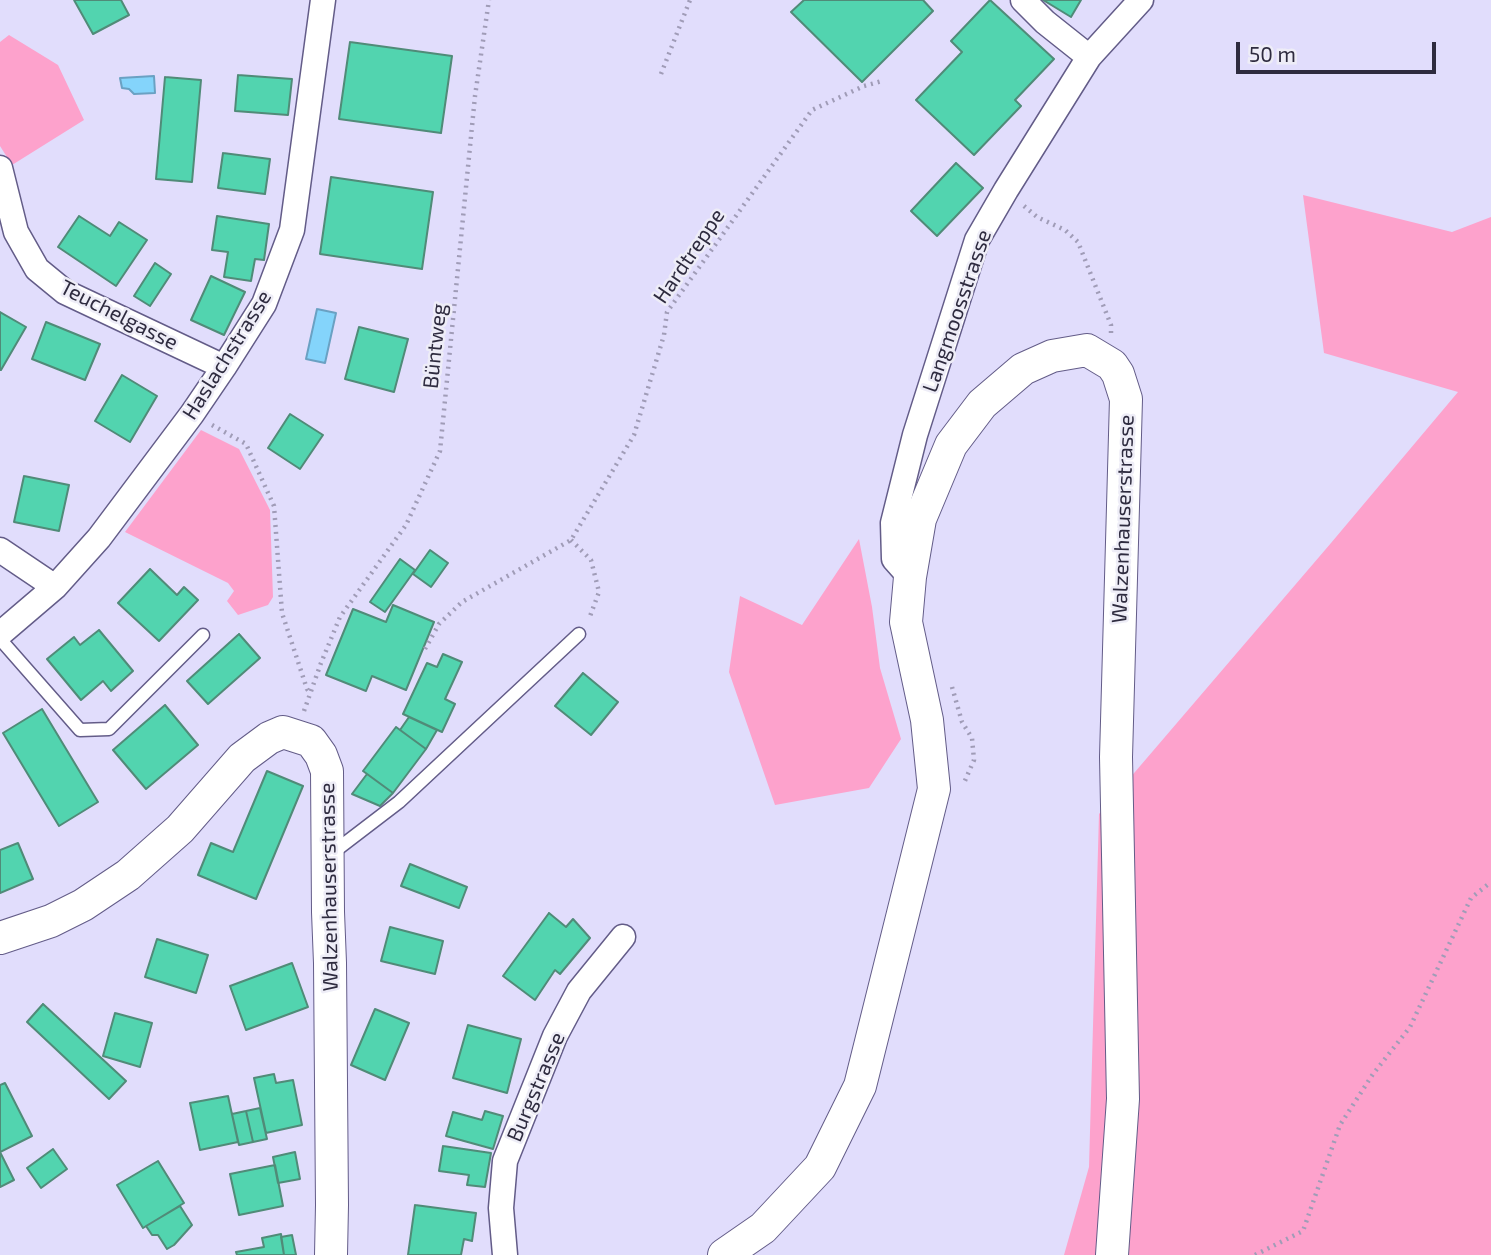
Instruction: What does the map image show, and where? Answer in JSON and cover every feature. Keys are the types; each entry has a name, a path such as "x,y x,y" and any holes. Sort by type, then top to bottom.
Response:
{"street":[{"name":"Haslachstrasse","path":"0,636 55,587 99,538 191,414 264,304 292,230 323,0"},
{"path":"1023,0 1045,22 1089,57"},
{"name":"Langmoosstrasse","path":"910,576 894,559 893,523 915,435 977,240 1089,57 1141,0"},
{"name":"Teuchelgasse","path":"0,168 16,232 37,269 65,292 224,367"},
{"path":"724,1255 763,1228 820,1167 860,1087 934,789 927,720 906,622 910,576 920,519 951,444 982,404 1023,369 1052,356 1087,351 1112,365"},
{"name":"Walzenhauserstrasse","path":"1112,365 1118,374 1126,399 1116,757 1123,1099 1112,1255"},
{"path":"0,550 55,587"},
{"name":"Walzenhauserstrasse","path":"0,938 51,921 83,905 128,875 180,829 242,758 268,738 284,732 311,741 321,755 327,771 331,1255"},
{"name":"Burgstrasse","path":"505,1255 501,1208 505,1161 555,1036 579,991 623,937"}],"lane":[{"path":"328,856 399,802 579,634"},
{"path":"0,636 80,730 109,729 203,635"}],"path":[{"name":"Büntweg","path":"191,414 246,444 274,506 282,613 311,694 340,617 406,525 440,451 475,96 489,0"},
{"path":"661,74 690,0"},
{"name":"Hardtreppe","path":"571,540 634,435 664,335 667,312 812,110 864,86 882,81"},
{"path":"1006,190 1037,217 1065,230 1078,242 1111,325 1112,365"},
{"path":"425,649 439,624 462,602 571,540 592,561 599,592 589,620 579,634"},
{"path":"1255,1255 1303,1231 1340,1125 1373,1074 1410,1027 1471,898 1491,882"}],"shaded area":[{"path":"9,35 58,65 84,120 12,165 0,146 0,42"},
{"path":"1303,195 1452,232 1491,217 1491,1255 1064,1255 1089,1167 1099,814 1458,392 1324,353"},
{"path":"201,430 239,449 270,510 273,597 268,605 238,615 227,601 234,591 228,583 125,532"},
{"path":"859,539 880,668 901,739 869,788 775,805 729,672 740,596 802,625"}],"water":[{"path":"154,76 155,93 134,94 129,89 122,88 120,78"},
{"path":"317,309 336,313 325,363 306,359"}],"building":[{"path":"74,0 121,0 129,15 93,34"},
{"path":"804,0 923,0 933,11 862,82 791,12"},
{"path":"990,0 1054,59 1015,100 1021,106 974,155 916,100 962,52 951,41"},
{"path":"1043,0 1081,0 1071,17"},
{"path":"350,42 452,56 441,133 339,119"},
{"path":"238,75 292,79 288,115 235,111"},
{"path":"165,77 201,80 192,182 156,179"},
{"path":"223,153 270,159 265,194 218,188"},
{"path":"956,163 983,188 937,236 911,211"},
{"path":"331,177 433,192 422,269 320,254"},
{"path":"79,216 110,236 119,222 147,240 116,286 58,247"},
{"path":"217,216 269,224 264,260 255,259 251,281 224,277 228,252 212,250"},
{"path":"155,263 171,274 150,306 134,296"},
{"path":"211,276 245,292 224,335 191,320"},
{"path":"0,312 26,327 1,370 0,370"},
{"path":"46,322 100,344 85,380 32,359"},
{"path":"359,327 408,339 394,392 345,379"},
{"path":"122,375 157,396 130,442 95,421"},
{"path":"290,414 323,435 300,469 268,448"},
{"path":"24,476 69,485 59,531 14,522"},
{"path":"430,550 448,563 431,587 413,574"},
{"path":"400,559 415,570 385,612 370,602"},
{"path":"150,569 177,595 184,587 198,600 159,641 118,603"},
{"path":"393,605 434,622 406,690 372,676 366,691 326,675 353,609 386,622"},
{"path":"99,630 133,671 111,691 103,681 81,700 47,659 74,637 80,645"},
{"path":"239,634 260,658 208,704 187,681"},
{"path":"443,654 462,662 445,699 455,704 442,732 403,714 427,663 437,667"},
{"path":"583,673 618,702 591,735 555,706"},
{"path":"165,705 198,745 146,789 113,750"},
{"path":"42,709 98,802 59,826 3,733"},
{"path":"409,717 437,730 426,749 400,730"},
{"path":"396,727 426,749 393,793 363,771"},
{"path":"267,771 303,786 256,899 198,875 211,843 233,852"},
{"path":"367,774 393,793 380,806 352,794"},
{"path":"18,843 33,879 0,893 0,850"},
{"path":"410,864 467,887 459,908 401,886"},
{"path":"549,913 566,927 573,919 590,938 560,974 555,970 535,1000 503,976"},
{"path":"390,927 443,941 435,974 381,961"},
{"path":"157,939 208,955 196,993 145,977"},
{"path":"292,963 308,1007 246,1030 230,986"},
{"path":"43,1004 126,1081 109,1099 27,1022"},
{"path":"375,1009 409,1023 385,1080 351,1065"},
{"path":"115,1013 152,1023 140,1067 103,1056"},
{"path":"468,1025 521,1039 507,1093 453,1078"},
{"path":"274,1074 276,1083 293,1080 302,1125 266,1133 254,1078"},
{"path":"5,1083 32,1136 0,1152 0,1085"},
{"path":"228,1096 238,1142 200,1150 190,1103"},
{"path":"260,1108 267,1139 253,1142 246,1111"},
{"path":"246,1111 253,1142 239,1145 232,1114"},
{"path":"485,1111 503,1116 493,1149 446,1136 453,1112 482,1120"},
{"path":"443,1146 491,1153 485,1187 467,1185 469,1175 439,1171"},
{"path":"53,1149 67,1169 41,1188 27,1168"},
{"path":"0,1152 14,1180 0,1187"},
{"path":"295,1152 300,1179 278,1183 273,1157"},
{"path":"158,1161 184,1203 143,1228 117,1185"},
{"path":"275,1165 283,1206 239,1215 230,1174"},
{"path":"415,1205 476,1213 472,1241 464,1239 461,1255 408,1255"},
{"path":"180,1206 192,1225 167,1249 158,1235 152,1235 146,1226"},
{"path":"281,1234 284,1255 237,1255 236,1252 264,1247 262,1238"},
{"path":"292,1235 296,1255 284,1255 281,1237"}]}
